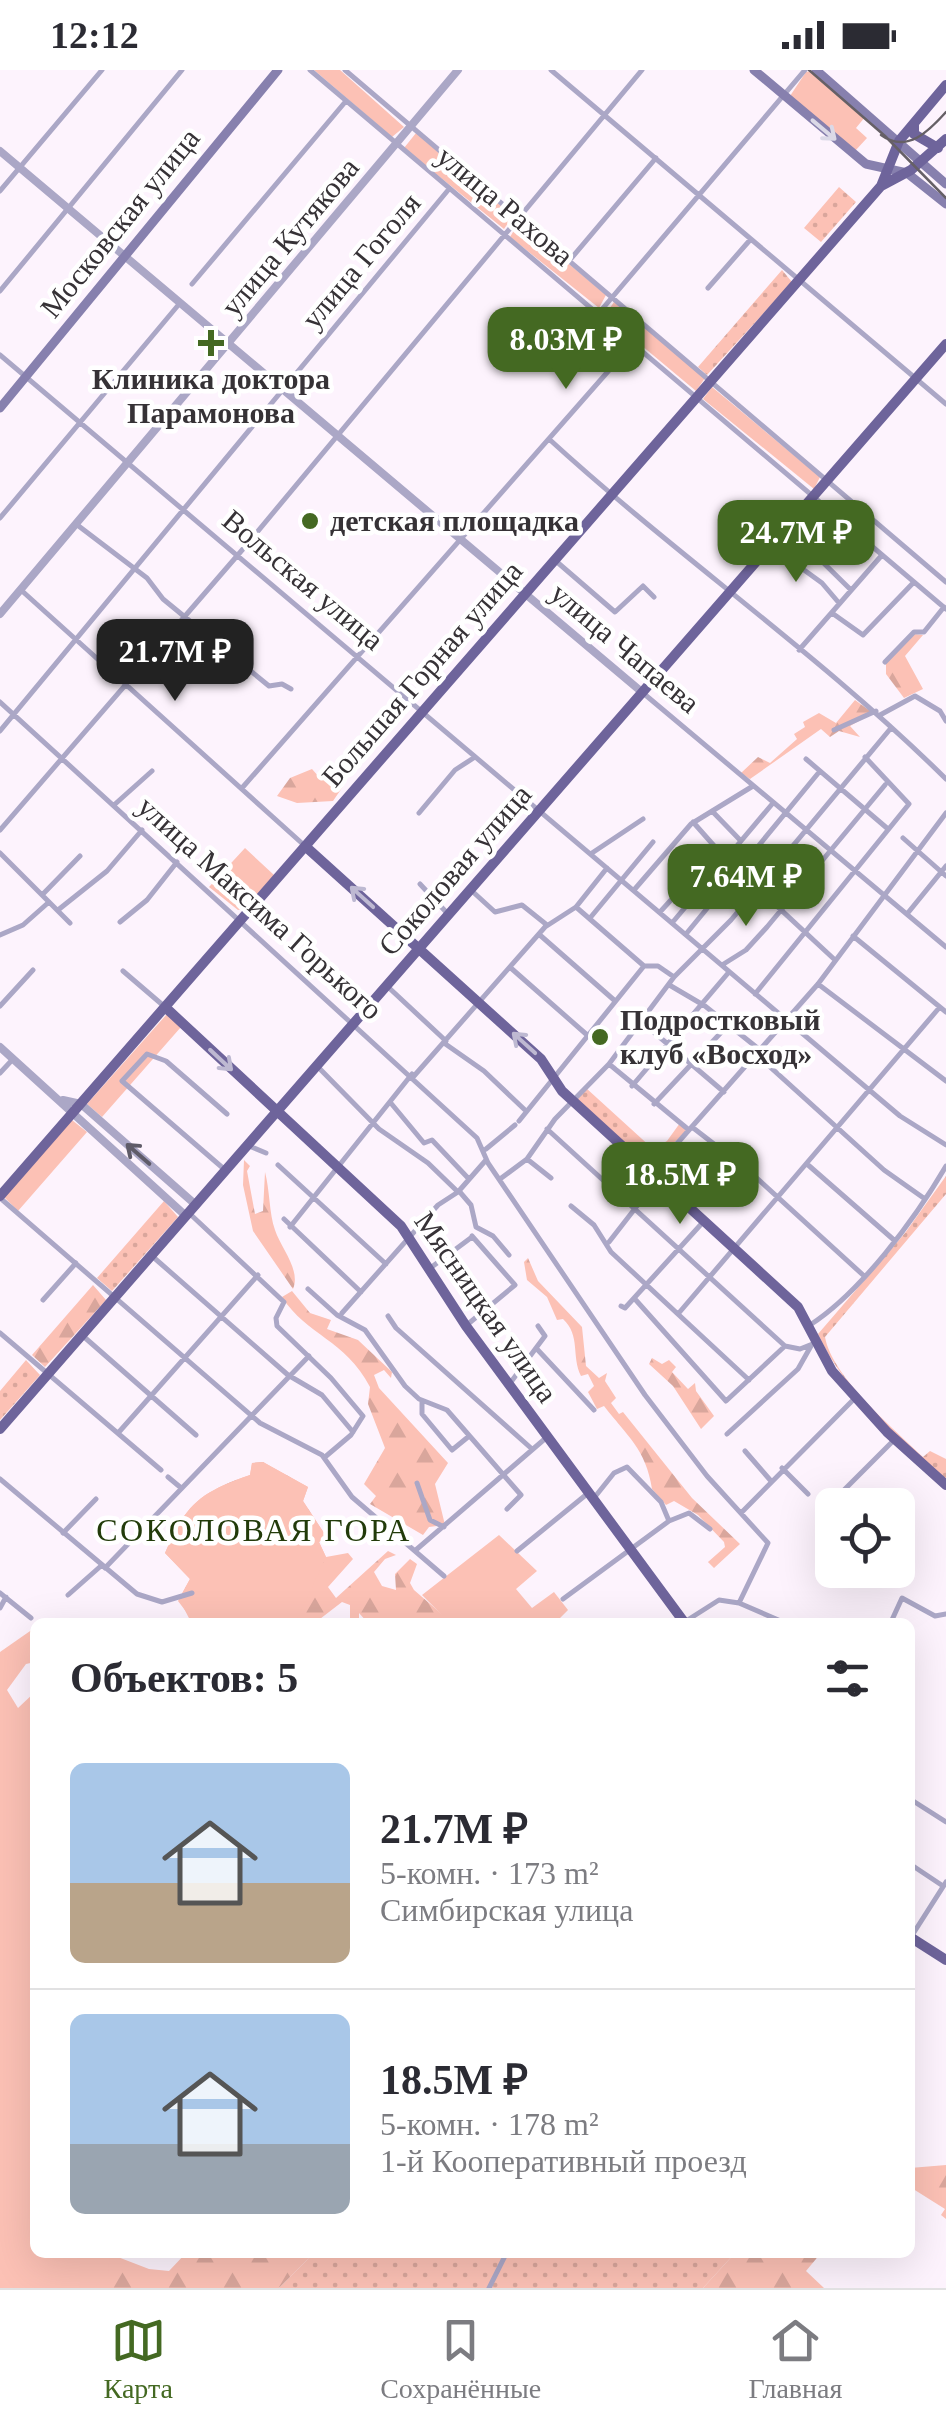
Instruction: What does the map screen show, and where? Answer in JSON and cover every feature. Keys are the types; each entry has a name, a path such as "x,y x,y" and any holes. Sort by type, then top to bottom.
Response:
{"main road":[{"name":"Московская улица","path":"0,408 278,70"},
{"path":"754,70 858,158 884,171 907,174 946,204"},
{"path":"816,70 946,184"},
{"path":"888,132 902,134 946,85"},
{"path":"881,186 898,141 913,122"},
{"path":"913,122 914,134 942,143"},
{"name":"Большая Горная улица","path":"0,1197 881,186 907,174 942,143"},
{"name":"Соколовая улица","path":"0,1428 946,344"},
{"path":"305,846 541,1059 573,1101 798,1307 810,1325 813,1345 856,1398 946,1485"},
{"name":"Мясницкая улица","path":"165,1007 409,1238 426,1271 681,1618"},
{"path":"915,1940 946,1960"}],"street":[{"path":"0,190 102,70"},
{"path":"0,291 182,70"},
{"name":"улица Рахова","path":"310,70 945,608"},
{"name":"улица Рахова","path":"345,70 946,582"},
{"name":"улица Кутякова","path":"0,614 458,70"},
{"path":"551,70 946,404"},
{"path":"0,830 338,436 642,70"},
{"path":"598,314 805,70"},
{"path":"192,284 346,101"},
{"name":"улица Чапаева","path":"0,151 946,947"},
{"path":"569,261 656,158"},
{"name":"улица Гоголя","path":"0,731 449,189"},
{"path":"708,288 750,240"},
{"path":"0,518 187,290"},
{"path":"242,788 633,343"},
{"name":"Вольская улица","path":"0,355 786,1020 872,1091 946,1145"},
{"path":"550,439 730,594 878,713 946,778"},
{"path":"76,524 272,688 282,684 291,688"},
{"path":"786,527 851,590"},
{"path":"770,546 822,583 839,603"},
{"path":"798,650 882,555"},
{"path":"554,560 615,612 642,586 654,597"},
{"path":"832,612 862,635 914,582"},
{"path":"20,590 305,846"},
{"path":"885,662 914,632 924,632 945,608"},
{"path":"834,730 915,696 940,711 946,721"},
{"name":"улица Максима Горького","path":"0,702 413,1075 486,1149"},
{"path":"500,1179 526,1159 547,1129 609,1064 674,977 758,888 891,728"},
{"path":"419,813 455,770 475,757"},
{"path":"755,994 909,804 886,784 865,757"},
{"path":"806,760 888,829"},
{"path":"114,805 152,770"},
{"path":"686,934 788,815 820,771"},
{"path":"722,965 746,950 886,784"},
{"path":"634,890 694,822 753,786"},
{"path":"672,923 773,803"},
{"path":"712,811 741,841"},
{"path":"608,1242 621,1231 654,1176 690,1129 818,984 946,813"},
{"path":"591,854 644,819"},
{"path":"694,822 726,859 835,960"},
{"path":"58,910 107,872 142,830"},
{"path":"903,838 944,871 906,914"},
{"path":"590,918 652,842"},
{"path":"0,853 70,923"},
{"path":"43,894 80,856"},
{"path":"120,922 147,900 177,862"},
{"path":"290,1227 336,1165 413,1075 512,969 547,925 576,908 607,867"},
{"path":"660,912 692,878 706,882"},
{"path":"420,884 450,914"},
{"path":"472,890 494,912 522,905 547,925"},
{"path":"0,935 23,925 48,902"},
{"path":"576,908 644,966 658,966 674,977"},
{"path":"540,935 614,1000"},
{"path":"853,936 946,1012"},
{"path":"644,966 517,1123 486,1149 486,1159 623,1364 707,1476 768,1543 739,1603"},
{"path":"512,969 586,1034"},
{"path":"0,1006 32,970"},
{"name":"Мясницкая улица","path":"123,970 165,1007"},
{"path":"632,1086 730,972"},
{"path":"818,984 946,1080"},
{"path":"387,986 524,1110"},
{"path":"671,986 728,1024 884,1170 925,1199"},
{"path":"678,1314 872,1091 938,1008"},
{"path":"642,1022 724,1092"},
{"path":"654,1104 728,1024"},
{"path":"0,1048 59,1098 71,1116 191,1211"},
{"path":"226,1171 122,1081 146,1054 166,1061 227,1114"},
{"path":"0,1073 13,1059"},
{"path":"609,1064 863,1275"},
{"path":"318,1067 373,1122 428,1163 470,1205 476,1227 472,1236 426,1271"},
{"path":"59,1098 80,1104 284,1304 275,1322 362,1416 353,1432 325,1458"},
{"path":"390,1102 424,1143 432,1140 468,1178"},
{"path":"547,1129 784,1346"},
{"path":"249,1146 266,1153"},
{"path":"342,1313 438,1205 458,1191 486,1159"},
{"path":"526,1159 551,1178"},
{"path":"808,1164 894,1240"},
{"path":"278,1165 386,1264"},
{"path":"810,1325 828,1313 894,1240 946,1166"},
{"path":"0,1197 252,1415 325,1458 352,1497 444,1576"},
{"path":"571,1206 608,1242 611,1252 749,1380"},
{"path":"284,1219 361,1292"},
{"path":"621,1306 625,1308 704,1221"},
{"path":"476,1227 493,1236 509,1255"},
{"path":"466,1326 515,1286 472,1236"},
{"path":"152,1256 291,1376 322,1395 353,1432"},
{"path":"43,1300 76,1263"},
{"path":"120,1432 258,1275"},
{"path":"308,1289 315,1299 369,1333 377,1350 422,1400 447,1410 506,1473 522,1495 507,1509"},
{"path":"634,1298 726,1400 784,1346 813,1345"},
{"path":"388,1316 396,1328 532,1449"},
{"path":"508,1384 545,1336 538,1326"},
{"path":"0,1333 161,1470"},
{"path":"83,1336 196,1435"},
{"path":"726,1434 798,1369 813,1345"},
{"path":"536,1348 594,1410"},
{"path":"68,1595 103,1567 309,1356"},
{"path":"741,1513 856,1398"},
{"path":"422,1400 422,1414 452,1450 469,1437"},
{"path":"732,1411 740,1422"},
{"path":"417,1549 548,1436"},
{"path":"846,1488 896,1439"},
{"path":"745,1452 771,1481"},
{"path":"516,1550 626,1467 661,1502 669,1522"},
{"path":"782,1468 808,1494"},
{"path":"168,1477 180,1487"},
{"path":"0,1479 146,1599 176,1601 192,1593"},
{"path":"417,1483 430,1520 444,1528"},
{"path":"63,1533 96,1499"},
{"path":"564,1600 669,1522 689,1514 710,1529"},
{"path":"0,1608 3,1595 31,1618"},
{"path":"892,1618 902,1598 935,1616 946,1614"},
{"path":"690,1618 719,1600 739,1603 773,1618"},
{"path":"915,1801 946,1822"},
{"path":"915,1867 945,1885 915,1930"},
{"path":"490,2288 505,2258"}],"green space":[{"path":"314,70 340,70 404,127 392,137"},
{"path":"812,71 865,117 856,128 867,138 855,151 790,96 806,72"},
{"path":"416,133 513,216 504,229 404,148"},
{"path":"839,187 856,202 821,242 804,228"},
{"path":"519,222 606,295 599,308 510,237"},
{"path":"782,270 792,282 707,375 698,367"},
{"path":"614,302 705,378 696,391 605,315"},
{"path":"712,387 820,477 814,489 703,399"},
{"path":"914,634 923,635 905,656 923,689 904,698 886,674 886,663"},
{"path":"855,700 873,713 850,726 860,737 839,731 830,737 821,729 750,779 741,773 758,757 770,763 797,739 794,734 805,727 803,722 819,713 836,723"},
{"path":"312,769 319,777 326,771 346,782 333,801 297,803 277,796 290,778"},
{"path":"245,848 274,875 244,909 238,910 209,887"},
{"path":"167,1014 181,1027 102,1117 87,1104"},
{"path":"586,1088 653,1149 667,1141 680,1123 686,1131 649,1167 577,1100"},
{"path":"72,1120 87,1132 18,1211 4,1197"},
{"path":"244,1160 250,1166 247,1171 255,1214 263,1211 265,1172 273,1223 294,1274 293,1289 253,1231 243,1185"},
{"path":"946,1176 946,1194 825,1337 839,1369 881,1417 923,1457 930,1451 946,1459 946,1481 858,1395 843,1376 818,1334 905,1233"},
{"path":"164,1201 178,1217 112,1291 97,1278"},
{"path":"528,1258 538,1281 582,1327 586,1366 599,1378 607,1373 605,1381 616,1398 611,1403 619,1414 623,1412 692,1498 740,1544 714,1568 708,1562 725,1547 724,1542 698,1515 674,1501 666,1505 652,1489 645,1463 634,1444 604,1406 597,1409 588,1392 594,1386 588,1374 581,1376 569,1326 563,1319 557,1320 547,1297 527,1280 524,1262"},
{"path":"93,1285 106,1300 45,1367 32,1355"},
{"path":"292,1291 310,1313 331,1320 327,1329 358,1340 392,1372 391,1378 384,1370 374,1375 379,1388 448,1463 435,1484 445,1525 429,1527 423,1535 370,1504 376,1496 364,1484 385,1448 368,1404 370,1387 349,1358 292,1310 282,1297"},
{"path":"652,1358 662,1364 669,1360 676,1367 672,1372 688,1389 695,1383 696,1391 714,1416 701,1429 673,1386 649,1364"},
{"path":"26,1360 40,1375 0,1420 0,1391"},
{"path":"263,1462 308,1487 303,1501 326,1536 319,1542 326,1557 348,1553 353,1559 328,1587 336,1598 388,1551 396,1555 385,1559 374,1572 382,1586 396,1590 395,1574 410,1559 417,1564 410,1583 414,1590 446,1618 363,1618 359,1613 359,1618 350,1618 350,1605 342,1602 321,1618 189,1618 179,1599 190,1579 165,1553 196,1502 250,1475 252,1463"},
{"path":"263,1462 308,1487 303,1501 326,1536 319,1542 326,1557 298,1618 191,1618 178,1601 190,1579 165,1553 196,1502 250,1475 252,1463"},
{"path":"499,1535 537,1571 516,1589 532,1608 554,1592 568,1610 560,1618 445,1618 422,1595"},
{"path":"30,1631 30,1663 7,1690 18,1708 30,1697 30,2258 110,2258 108,2274 93,2288 0,2288 0,1652"},
{"path":"946,2165 946,2219 941,2215 945,2209 915,2190 915,2168"},
{"path":"106,2258 169,2271 181,2258 309,2258 279,2288 77,2288"},
{"path":"309,2258 730,2258 703,2288 279,2288"},
{"path":"730,2258 817,2258 806,2271 824,2288 703,2288"}],"tram line":[{"path":"809,70 885,136 946,198"},
{"path":"881,135 909,141 925,133 946,112"}],"place":[{"name":"Клиника доктора Парамонова","path":"211,343"},
{"name":"детская площадка","path":"310,521"},
{"name":"Подростковый клуб «Восход»","path":"600,1037"}],"district":[{"name":"СОКОЛОВАЯ ГОРА","path":"254,1530"}]}
